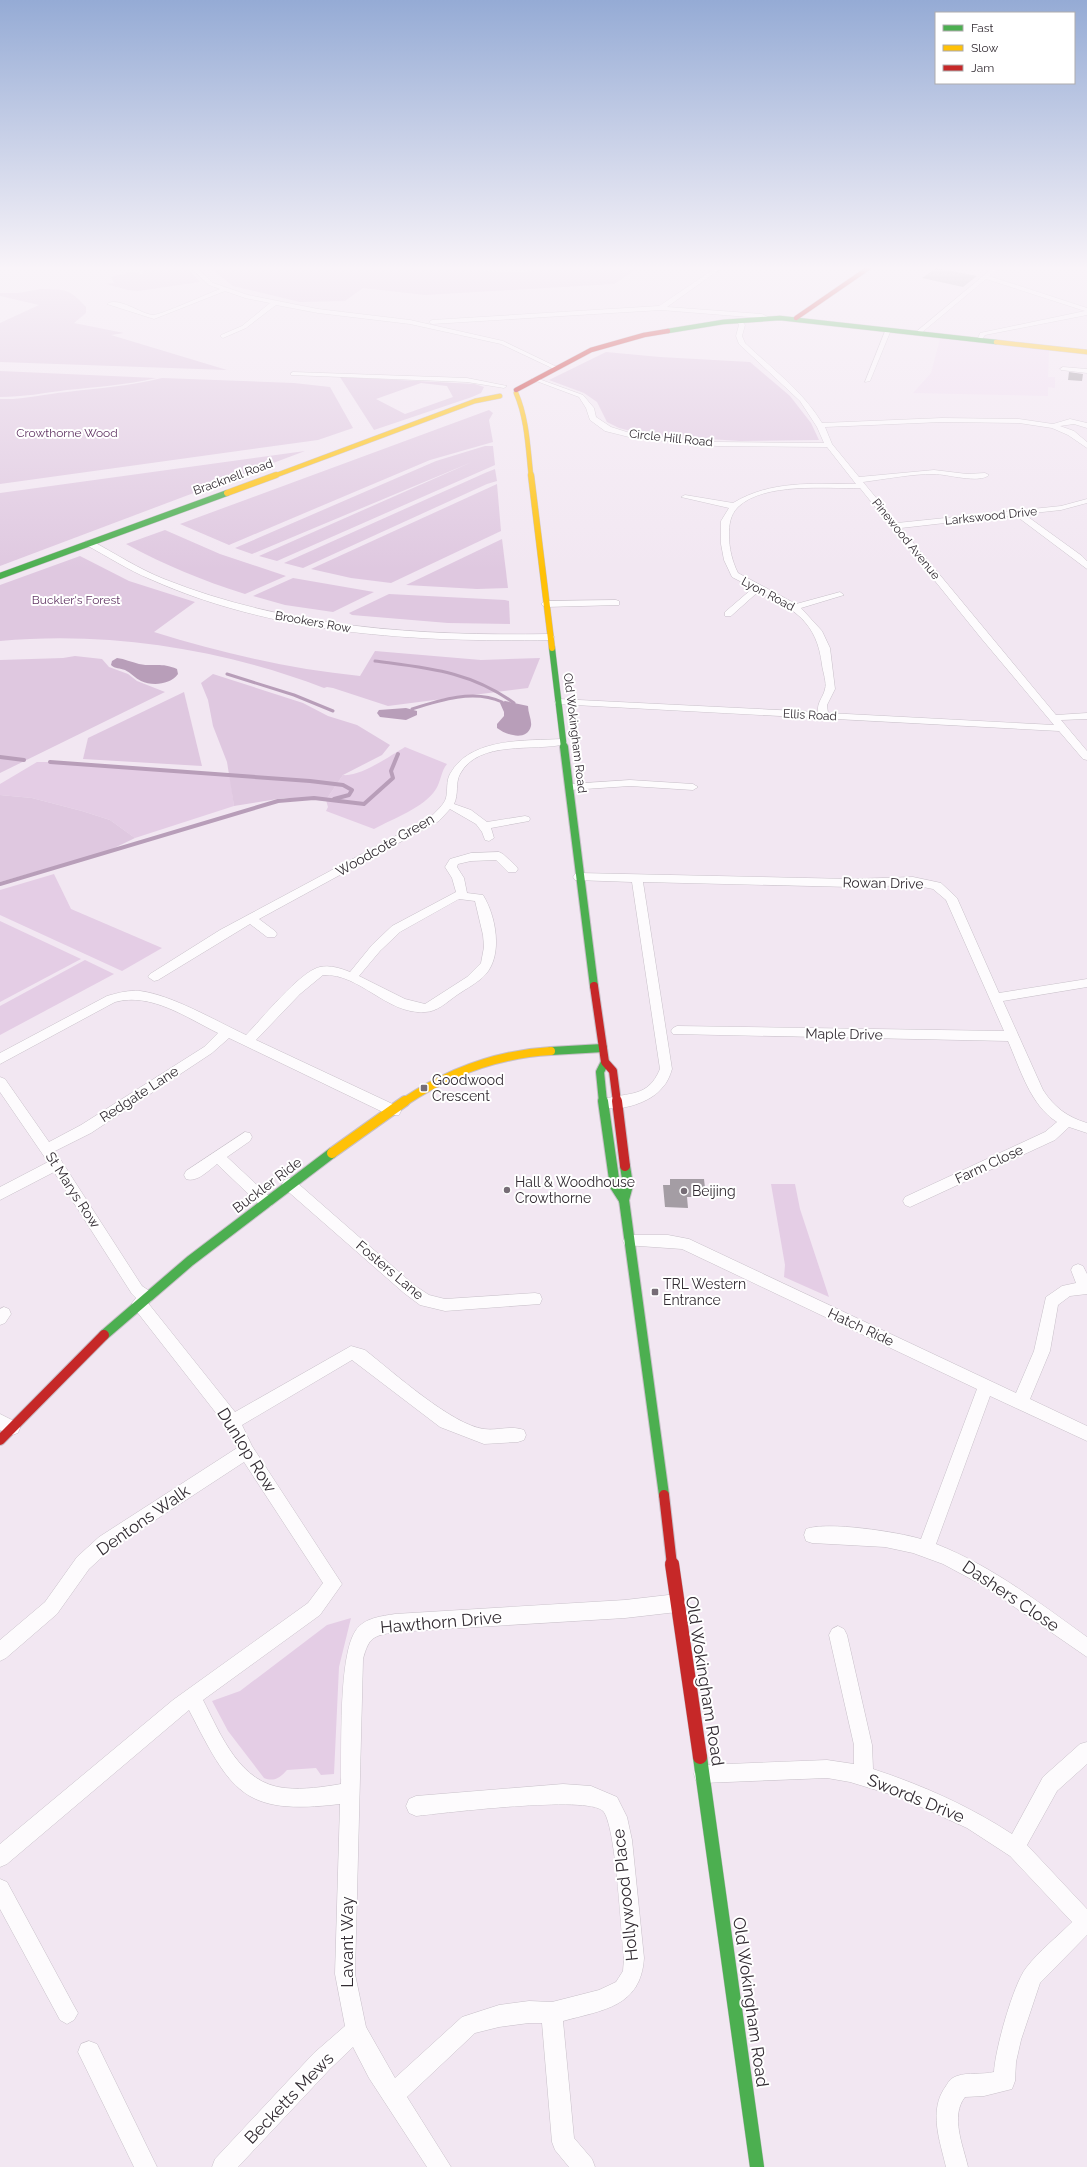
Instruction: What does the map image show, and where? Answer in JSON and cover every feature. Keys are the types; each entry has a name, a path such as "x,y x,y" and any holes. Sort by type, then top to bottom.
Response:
{"street":[{"path":"497,393 533,380 556,368"},
{"name":"Pinewood Avenue","path":"769,368 797,393 812,409 829,444 1053,718 1087,757"},
{"path":"867,381 872,368"},
{"path":"1064,369 1087,371"},
{"path":"293,374 460,379 486,382 511,389"},
{"name":"Circle Hill Road","path":"533,380 581,396 590,408 593,418 608,429 633,436 717,444 829,444"},
{"path":"486,382 497,393 521,407"},
{"path":"497,393 511,389"},
{"name":"Old Wokingham Road","path":"511,389 521,407 545,604 559,702 562,742 570,787 579,877 605,1062 613,1071 628,1184 624,1200 677,1603 703,1774 757,2167"},
{"name":"Bracknell Road","path":"0,576 497,393"},
{"path":"821,425 993,420 1019,421 1054,426 1071,433 1085,442"},
{"path":"1054,426 1065,420 1079,422 1087,426"},
{"name":"Lyon Road","path":"823,716 822,704 830,689 825,648 819,633 809,620 795,607 757,589 735,576 730,567 722,532 727,516 734,506 750,495 766,490 860,483 934,472 966,476 985,475"},
{"path":"680,506 684,497 681,489"},
{"path":"684,497 734,506"},
{"name":"Larkswood Drive","path":"895,526 1061,508 1087,501"},
{"path":"1017,513 1032,526 1054,539 1087,566"},
{"name":"Brookers Row","path":"89,543 124,564 184,590 293,619 357,629 426,636 550,637"},
{"path":"728,614 757,589"},
{"path":"545,604 616,606 616,593"},
{"path":"795,607 840,595"},
{"name":"Ellis Road","path":"559,702 1062,728"},
{"path":"1053,718 1087,716"},
{"name":"Woodcote Green","path":"154,977 224,933 435,819 448,805 451,798 454,775 458,768 476,755 496,748 562,742"},
{"path":"570,787 630,783 693,788"},
{"path":"448,805 479,820 486,826 489,838"},
{"path":"486,826 525,820"},
{"path":"462,895 458,878 451,867 454,862 471,857 500,856 512,869"},
{"name":"Rowan Drive","path":"579,877 851,883 913,881 937,886 952,898 1037,1092 1044,1104 1066,1122"},
{"path":"603,1104 640,1099 662,1082 666,1069 637,878"},
{"path":"247,1042 317,972 328,970 351,978 404,1004 426,1008 475,977 486,966 490,957 487,915 479,898 462,895 451,898 396,929 376,948 351,978"},
{"path":"252,919 271,934"},
{"path":"995,998 1087,983"},
{"path":"0,1059 87,1011 125,995 138,995 158,999 394,1111"},
{"name":"Maple Drive","path":"676,1031 1012,1036"},
{"name":"Redgate Lane","path":"47,1149 92,1125 208,1050 227,1032"},
{"name":"Buckler Ride","path":"0,1440 6,1424 143,1300 289,1184 394,1111 440,1082 490,1060 518,1054 603,1048"},
{"name":"Old Wokingham Road","path":"605,1062 600,1072 603,1104 615,1186 624,1200"},
{"name":"St Marys Row","path":"0,1082 47,1149 143,1300"},
{"path":"1066,1122 1087,1128"},
{"name":"Farm Close","path":"910,1201 1050,1136 1066,1122"},
{"path":"191,1175 245,1137"},
{"path":"218,1156 266,1202"},
{"path":"0,1194 56,1164"},
{"name":"Fosters Lane","path":"289,1184 409,1290 425,1300 445,1305 535,1298"},
{"name":"Hatch Ride","path":"630,1241 668,1241 684,1243 1087,1434"},
{"path":"1020,1403 1042,1351 1051,1302 1067,1290 1086,1288 1078,1270"},
{"name":"Dunlop Row","path":"143,1300 233,1422 246,1451 333,1584 314,1609 192,1697"},
{"path":"233,1422 350,1353 360,1355 446,1422 484,1438 518,1435"},
{"path":"926,1548 986,1386"},
{"name":"Dentons Walk","path":"0,1652 51,1608 83,1563 105,1543 246,1451"},
{"name":"Dashers Close","path":"812,1535 867,1537 926,1548 960,1562 999,1585 1087,1648"},
{"name":"Hawthorn Drive","path":"350,1803 354,1659 359,1638 368,1630 395,1623 625,1609 677,1603"},
{"path":"838,1635 863,1745 864,1776"},
{"path":"0,1858 192,1697 213,1738 231,1765 246,1783 265,1793 286,1798 350,1803"},
{"path":"1015,1848 1050,1784 1087,1751"},
{"name":"Swords Drive","path":"703,1774 827,1769 864,1776 913,1793 964,1816 1015,1848 1060,1891 1086,1924"},
{"name":"Hollywood Place","path":"393,2095 469,2024 499,2016 529,2012 552,2013 602,2000 623,1989 632,1974 634,1958 622,1840 617,1817 610,1804 591,1796 563,1794 416,1806"},
{"name":"Lavant Way","path":"350,1803 345,1974 349,2006 356,2030 377,2070 440,2167"},
{"path":"0,1888 67,2013"},
{"path":"958,2167 947,2125 949,2100 959,2086 984,2085 1004,2081 1004,2062 1010,2040 1023,1999 1033,1976 1086,1924"},
{"path":"552,2013 563,2142 584,2167"},
{"name":"Becketts Mews","path":"223,2167 322,2061 356,2030"},
{"path":"89,2052 146,2167"}],"shaded area":[{"path":"932,368 1048,368 1048,377 1055,377 1055,388 1048,387 1048,396 913,393 931,373"},
{"path":"117,658 139,664 171,667 177,669 178,674 175,678 161,684 145,683 125,670 111,665 112,661"},
{"path":"505,701 528,706 531,726 529,731 525,734 521,736 511,735 497,728 497,724 504,716 500,703"},
{"path":"406,708 417,711 417,715 406,720 380,717 377,713 379,710"},
{"path":"405,747 447,764 443,770 436,789 424,802 374,829 326,811 328,807 326,800 343,775 358,773"},
{"path":"37,762 230,776 234,806 135,838 110,820 82,811 32,798 0,795 0,784"},
{"path":"54,874 71,909 162,948 122,971 0,915 0,890"},
{"path":"0,921 81,959 0,1002"},
{"path":"85,960 114,974 0,1035 0,1006"},
{"path":"771,1184 795,1184 800,1209 829,1297 784,1277 785,1265"},
{"path":"351,1618 339,1667 334,1774 321,1775 316,1768 287,1770 277,1778 271,1780 264,1778 228,1731 212,1701 240,1691 327,1625"}],"green space":[{"path":"174,368 221,368 227,370"},
{"path":"573,368 757,368 790,396 811,423 819,440 740,441 646,435 619,428 607,422 597,402 584,393 549,380"},
{"name":"Crowthorne Wood","path":"0,371 156,378 112,386 25,396 0,397"},
{"path":"340,377 475,384 484,387 481,393 472,397 374,430","holes":["421,383 447,386 453,397 405,414 376,399"]},
{"name":"Crowthorne Wood","path":"162,378 294,383 330,387 353,428 318,440 0,484 0,399 25,398 138,383"},
{"path":"489,410 493,413 489,420 493,442 430,460 229,545 180,524"},
{"path":"485,446 493,446 495,465 277,561 259,556 472,462 252,554 235,548 436,461"},
{"name":"Crowthorne Wood","path":"305,451 0,566 0,493"},
{"path":"495,469 497,481 487,484 303,568 284,563 485,473"},
{"path":"497,484 501,531 391,583 351,578 311,569"},
{"path":"165,530 220,554 286,576 245,594 184,572 126,544"},
{"path":"502,539 508,588 477,589 406,585"},
{"name":"Buckler's Forest","path":"80,556 129,581 195,602 154,632 205,647 282,665 360,676 375,651 481,660 540,658 528,688 388,706 333,688 324,688 285,674 246,663 205,653 165,646 124,641 82,639 0,641 0,585"},
{"path":"293,578 374,592 333,612 285,605 253,596"},
{"path":"389,594 505,600 509,601 510,624 448,623 352,615 349,613"},
{"path":"75,656 102,659 109,667 128,674 137,681 165,692 0,773 0,660 63,658"},
{"path":"213,674 303,703 328,716 357,725 390,745 382,755 343,775 326,800 284,798 234,806 227,762 213,726 208,700 201,683"},
{"path":"184,692 202,766 83,759 88,738"},
{"path":"0,795 32,798 82,811 110,820 135,838 108,851 0,882"}],"building":[{"path":"1069,372 1083,374 1082,381 1068,380"},
{"name":"Beijing","path":"670,1179 704,1179 706,1197 687,1197 688,1208 665,1207 663,1185 670,1185"}],"waterway":[{"path":"375,661 430,669 464,677 498,692 514,703"},
{"path":"227,674 294,695 333,711"},
{"path":"412,709 445,699 469,696 480,696 502,702"},
{"path":"0,884 278,801 314,798 364,804 393,778 391,771 398,754"},
{"path":"0,757 24,760"},
{"path":"50,762 310,781 343,785 352,790 349,795 334,799"}],"traffic: fast":[{"path":"0,576 227,493"},
{"path":"552,648 594,986"},
{"path":"551,1051 603,1048"},
{"path":"605,1062 600,1072 603,1104 615,1186 624,1200"},
{"path":"104,1335 190,1261 332,1153"},
{"path":"625,1166 628,1185 624,1200 664,1495"},
{"path":"700,1757 757,2167"}],"traffic: slow":[{"path":"516,393 521,404 524,419 552,648"},
{"path":"227,493 475,401 500,396"},
{"path":"332,1153 388,1113 427,1088 469,1067 498,1058 551,1051"}],"traffic: jam":[{"path":"516,390 557,368"},
{"path":"594,986 605,1062 613,1071 625,1166"},
{"path":"0,1440 104,1335"},
{"path":"664,1495 677,1603 700,1757"}],"place":[{"name":"Goodwood Crescent","path":"424,1088"},
{"name":"Hall & Woodhouse Crowthorne","path":"507,1190"},
{"name":"Beijing","path":"684,1191"},
{"name":"TRL Western Entrance","path":"655,1292"}]}
